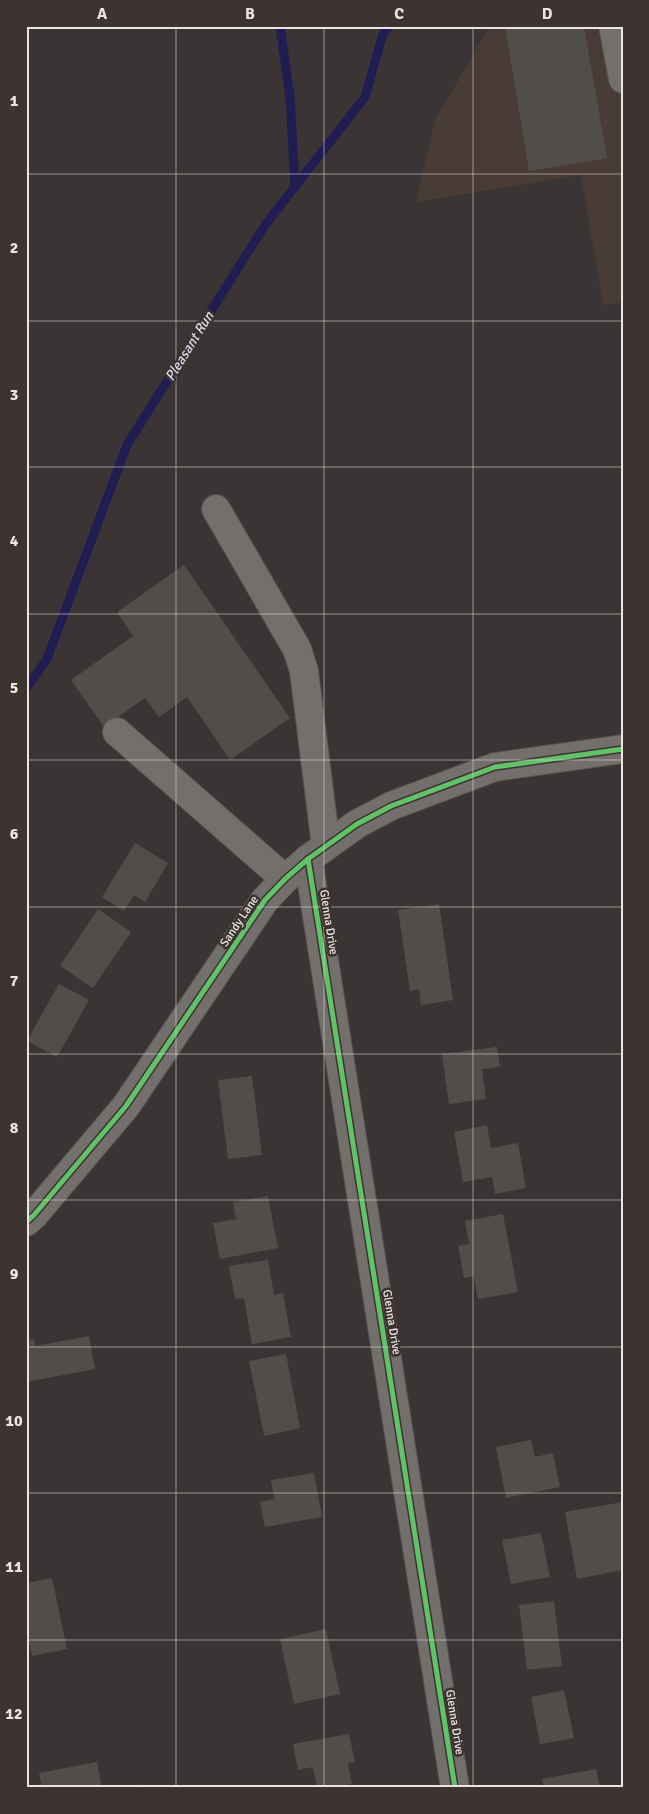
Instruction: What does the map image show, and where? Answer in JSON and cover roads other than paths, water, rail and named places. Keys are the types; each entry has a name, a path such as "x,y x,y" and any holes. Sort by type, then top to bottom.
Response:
{"street":[{"path":"613,26 623,79"},
{"name":"Glenna Drive","path":"216,509 297,649 304,671 317,852 455,1788"},
{"path":"116,732 285,879"},
{"name":"Sandy Lane","path":"26,1222 126,1106 265,900 285,879 317,852 357,824 391,806 495,767 623,749"}],"waterway":[{"path":"280,26 290,96 295,187"},
{"name":"Pleasant Run","path":"26,689 47,659 127,445 265,225 365,97 383,34 389,26"}]}
